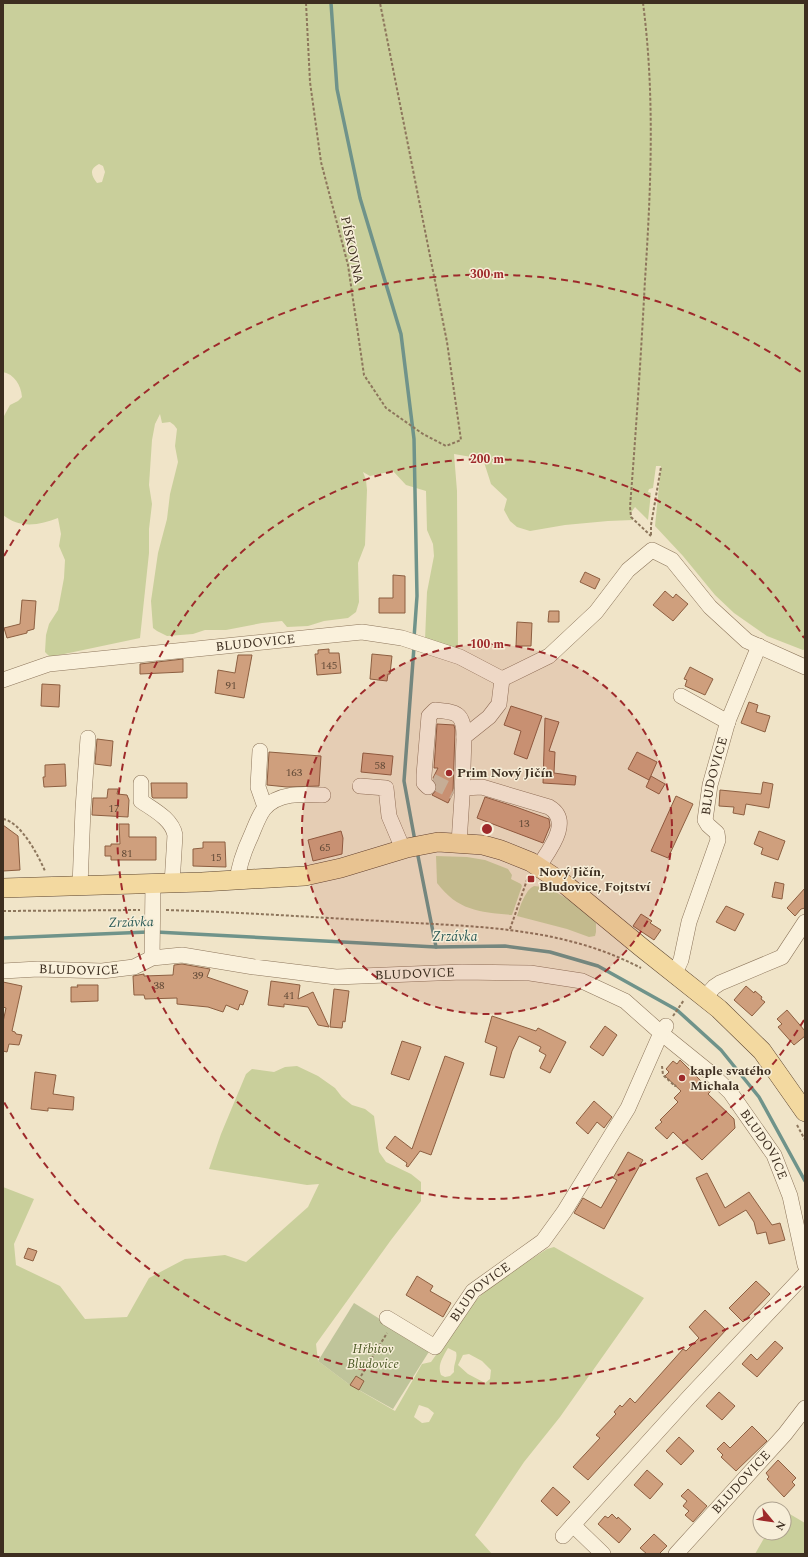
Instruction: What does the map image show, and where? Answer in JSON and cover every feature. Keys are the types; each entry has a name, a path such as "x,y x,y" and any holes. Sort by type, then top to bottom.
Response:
{"main road":[{"path":"3,888 172,884 237,881 318,874 411,847 438,842 483,845 501,850 539,866 581,896 641,948 705,996 736,1024 762,1051 805,1112"}],"street":[{"path":"464,737 488,717 499,704 502,680 549,656 596,612 628,570 652,543 672,560 710,606 748,641 805,667"},
{"name":"BLUDOVICE","path":"3,680 49,664 362,632 402,638 460,657 502,680"},
{"name":"BLUDOVICE","path":"674,973 681,960 689,922 718,840 717,833 708,825 705,818 710,785 728,722 759,646"},
{"path":"680,696 728,722"},
{"path":"428,781 429,716 435,710 453,712 461,718 464,726 458,796 459,843"},
{"path":"80,886 88,738"},
{"path":"260,752 258,787 265,807"},
{"path":"141,783 141,801 168,820 174,829 175,836 172,884"},
{"path":"360,786 386,788 390,820 411,847"},
{"path":"458,796 482,787 549,807 556,812 560,819 560,826 553,842 539,866"},
{"path":"237,881 243,853 265,807 281,798 301,793 323,795"},
{"path":"152,953 153,884"},
{"path":"705,996 720,983 782,957 805,922"},
{"name":"BLUDOVICE","path":"3,971 38,969 102,971 134,967 152,953 182,955 254,967 336,977 462,972 536,974 582,981 625,1001 664,1029 730,1092 774,1155 790,1196 805,1265"},
{"name":"BLUDOVICE","path":"390,1320 434,1347 473,1291 543,1241 564,1212 628,1108 664,1029"},
{"path":"603,1554 568,1531 689,1397 805,1274"},
{"name":"BLUDOVICE","path":"676,1554 785,1434 805,1408"}],"path":[{"name":"PÍSKOVNA","path":"306,3 308,17 310,82 321,162 348,265 364,375 386,408 423,434 446,446 461,440 447,342 380,3"},
{"path":"643,3 647,34 650,89 650,194 637,416 630,506 631,517 652,543"},
{"path":"652,543 651,525 661,467"},
{"path":"3,819 14,824 23,833 45,870 47,887"},
{"path":"510,930 527,879 539,866"},
{"path":"3,911 312,917 510,930 578,942 606,951 643,969"},
{"path":"664,1029 684,1001"},
{"path":"654,1049 662,1053 663,1075 675,1086 676,1085"},
{"path":"361,1376 390,1320"}],"green space":[{"path":"3,3 805,3 805,649 803,650 767,636 734,613 715,595 683,556 655,526 661,466 656,466 653,488 649,489 648,492 651,493 648,520 635,507 630,514 633,520 565,525 530,531 517,527 510,521 504,510 507,499 491,484 483,459 454,454 457,491 458,651 425,640 427,592 434,556 433,544 427,530 426,491 406,485 393,471 370,476 363,472 367,490 365,545 358,563 359,602 356,612 348,618 324,621 308,626 287,627 282,621 226,630 205,630 193,634 167,636 153,628 151,601 158,553 167,519 170,494 178,462 175,446 177,429 170,422 162,423 160,414 155,424 152,440 149,485 152,504 149,529 149,553 140,638 50,657 45,652 46,635 49,624 58,610 64,578 65,560 59,546 61,534 58,518 37,524 23,524 3,515 4,416 10,405 22,397 20,388 14,378 3,372","holes":["99,164 103,166 105,172 102,182 97,183 92,175 92,170"]},
{"path":"436,856 467,857 485,860 508,869 512,875 511,879 522,886 512,915 480,911 462,905 453,899 437,883"},
{"path":"534,886 543,887 544,892 546,892 549,888 574,903 596,923 595,936 589,937 567,929 517,916 525,895"},
{"path":"297,1066 318,1076 335,1088 342,1097 352,1105 365,1109 374,1116 379,1152 386,1162 411,1174 421,1182 421,1201 316,1344 318,1361 350,1385 395,1411 422,1364 431,1362 472,1304 493,1284 547,1249 554,1247 644,1298 560,1417 524,1462 475,1535 492,1554 3,1554 3,1187 34,1199 14,1244 16,1265 60,1286 85,1319 127,1317 149,1278 185,1259 225,1255 246,1262 308,1207 319,1184 307,1185 209,1169 221,1134 246,1074 252,1069 274,1072 285,1067","holes":["448,1348 456,1352 456,1357 454,1372 450,1376 445,1377 441,1375 440,1368 441,1361","469,1354 482,1361 491,1370 490,1379 485,1383 468,1374 458,1365 463,1355","419,1405 428,1408 434,1413 429,1422 422,1423 414,1417"]},
{"name":"Hřbitov Bludovice","path":"354,1303 430,1350 393,1409 350,1385 318,1361"},
{"path":"792,1515 805,1523 805,1554 755,1554 762,1541 792,1541"}],"building":[{"path":"585,572 600,579 595,589 580,582"},
{"path":"393,575 405,576 405,613 379,613 379,598 393,598"},
{"path":"665,591 673,598 676,594 688,604 673,621 653,605"},
{"path":"22,600 36,601 34,629 27,631 27,633 7,638 4,628 20,624"},
{"path":"549,611 559,611 559,622 548,622"},
{"path":"517,622 532,623 531,646 516,646"},
{"path":"329,649 329,653 339,653 341,673 317,675 315,654 318,654 318,650"},
{"path":"372,654 392,656 390,674 388,674 387,681 370,679"},
{"path":"238,655 252,655 244,698 215,693 218,670 235,673"},
{"path":"183,659 183,672 140,674 140,664"},
{"path":"690,667 713,679 705,695 685,686 687,680 684,679"},
{"path":"42,684 60,685 59,707 41,706"},
{"path":"749,702 758,705 756,712 770,716 765,732 741,723"},
{"path":"511,706 542,716 527,759 514,754 521,731 504,725"},
{"path":"545,718 559,722 549,751 555,752 554,773 576,776 575,785 543,783"},
{"path":"437,724 454,725 455,730 453,793 448,803 432,795 437,789 437,784 433,778 438,768 434,768"},
{"path":"97,739 113,741 111,766 95,764"},
{"path":"269,752 321,756 319,786 287,787 267,785"},
{"path":"637,752 657,762 649,780 628,769"},
{"path":"363,753 393,756 391,775 361,772"},
{"path":"65,764 66,786 44,787 43,777 45,777 45,765"},
{"path":"651,776 665,784 659,794 646,787"},
{"path":"763,782 773,784 769,808 746,804 744,815 733,813 734,807 719,806 720,790 761,794"},
{"path":"151,783 187,783 187,798 153,798"},
{"path":"108,789 118,789 117,794 127,795 129,800 128,817 92,815 93,798 107,798"},
{"path":"676,796 693,804 668,858 651,851"},
{"path":"485,797 549,819 550,826 543,843 477,818"},
{"path":"119,824 129,824 129,837 156,837 156,860 111,860 111,856 105,856 105,846 120,844"},
{"path":"3,825 18,836 20,870 3,871"},
{"path":"341,831 343,838 342,854 313,861 308,840"},
{"path":"759,831 785,841 778,860 761,854 763,848 754,844"},
{"path":"203,842 225,842 226,867 193,866 193,849 203,848"},
{"path":"775,882 784,884 782,899 772,897"},
{"path":"805,888 805,908 801,909 795,916 787,908"},
{"path":"726,906 744,914 735,931 716,922"},
{"path":"641,914 652,921 650,923 661,930 654,940 633,926"},
{"path":"182,964 210,969 207,977 248,991 243,1005 240,1004 238,1010 226,1005 223,1012 208,1007 177,1004 177,998 145,999 144,995 134,995 133,976 144,974 144,976 173,975 174,965"},
{"path":"271,981 300,985 298,999 313,992 329,1027 318,1025 308,1007 284,1004 284,1007 268,1005"},
{"path":"3,982 22,986 12,1031 16,1034 22,1035 19,1045 9,1044 7,1052 3,1051 3,1022 6,1008 3,1007"},
{"path":"77,985 98,985 98,1001 71,1002 71,987 78,987"},
{"path":"746,986 754,993 755,991 765,1002 752,1016 734,1000"},
{"path":"334,989 349,991 345,1022 343,1021 342,1028 330,1027"},
{"path":"787,1010 805,1031 805,1036 794,1045 778,1027 782,1024 777,1019"},
{"path":"492,1016 536,1031 538,1028 566,1042 550,1073 540,1068 546,1055 539,1051 541,1047 519,1036 512,1051 504,1078 490,1075 497,1047 485,1042"},
{"path":"605,1026 617,1035 603,1056 590,1047"},
{"path":"402,1041 421,1047 409,1080 391,1074"},
{"path":"445,1056 464,1063 431,1155 420,1151 408,1167 406,1166 407,1163 386,1148 395,1136 412,1149"},
{"path":"680,1060 703,1083 704,1081 713,1089 708,1094 734,1119 735,1128 702,1160 673,1132 667,1139 655,1128 662,1122 660,1120 678,1102 674,1098 681,1091 665,1076 669,1072 666,1069 673,1061 677,1064"},
{"path":"35,1072 56,1075 53,1094 74,1097 73,1110 48,1108 48,1111 31,1109"},
{"path":"594,1101 612,1117 604,1128 597,1122 588,1134 576,1123"},
{"path":"628,1152 643,1160 604,1229 574,1213 583,1198 601,1208 617,1180 613,1178"},
{"path":"707,1173 725,1208 749,1192 772,1225 780,1223 785,1240 769,1244 766,1232 757,1234 754,1222 746,1210 719,1226 696,1178"},
{"path":"28,1248 37,1251 33,1261 24,1258"},
{"path":"417,1276 433,1286 430,1291 451,1303 443,1317 406,1295"},
{"path":"756,1281 770,1294 743,1322 729,1308"},
{"path":"705,1310 726,1330 588,1480 573,1467 600,1438 596,1435 616,1414 614,1412 620,1405 622,1407 630,1398 635,1403 683,1349 686,1351 699,1338 689,1327"},
{"path":"775,1341 783,1348 757,1377 742,1364 751,1354 757,1360"},
{"path":"356,1376 364,1381 359,1390 350,1385"},
{"path":"719,1392 735,1406 722,1420 706,1406"},
{"path":"752,1426 767,1441 736,1471 721,1457 723,1455 717,1449 724,1442 730,1448"},
{"path":"679,1437 694,1451 681,1465 666,1451"},
{"path":"778,1460 796,1478 792,1482 795,1485 784,1497 767,1479 769,1477 766,1473"},
{"path":"647,1470 663,1484 650,1499 634,1485"},
{"path":"553,1487 570,1502 557,1516 541,1501"},
{"path":"688,1489 707,1506 693,1522 685,1515 689,1511 683,1506 687,1501 681,1496"},
{"path":"612,1514 617,1519 618,1517 631,1529 619,1543 598,1524 605,1516 608,1518"},
{"path":"654,1534 667,1546 659,1554 647,1554 640,1548"}],"waterway":[{"path":"331,3 337,89 360,198 401,334 414,439 417,596 414,638"},
{"path":"414,647 404,781 415,841"},
{"path":"417,851 436,947"},
{"name":"Zrzávka","path":"3,938 148,932"},
{"name":"Zrzávka","path":"156,932 436,947 505,946 550,952 598,966 677,1010 721,1050 759,1097 805,1181"}],"tunnel":[{"path":"432,781 454,792"}],"place":[{"name":"Prim Nový Jičín","path":"449,773"},
{"name":"Nový Jičín, Bludovice, Fojtství","path":"531,879"},
{"name":"kaple svatého Michala","path":"682,1078"}]}
